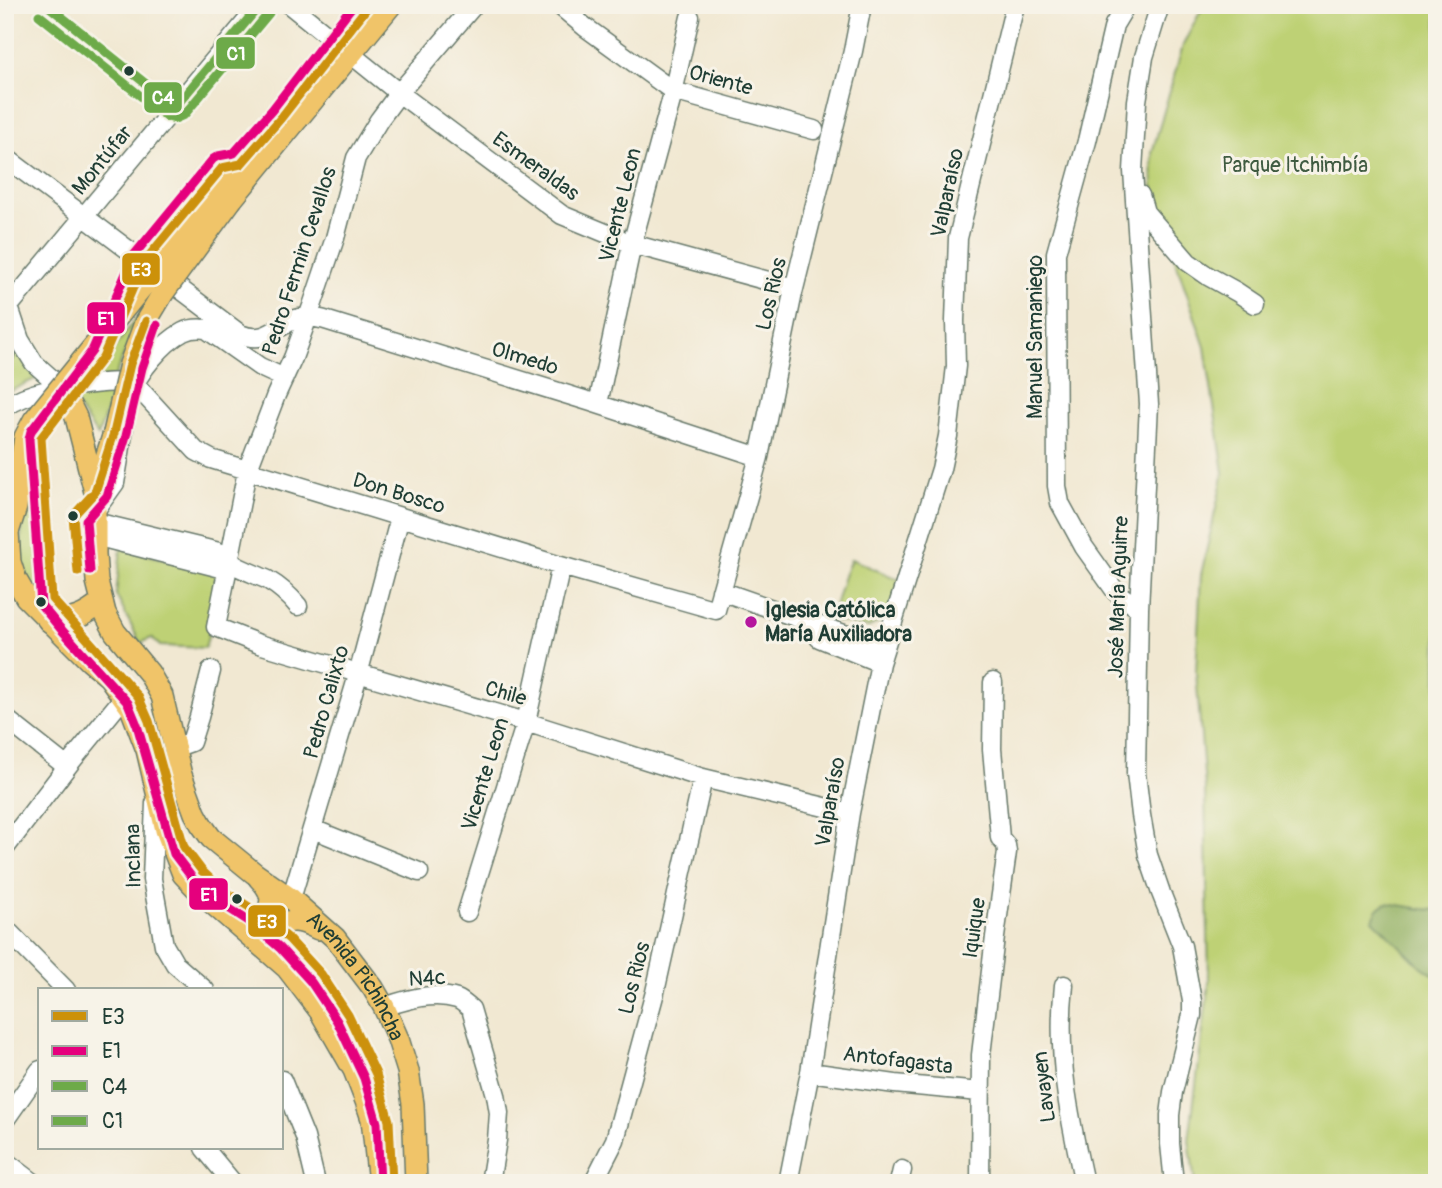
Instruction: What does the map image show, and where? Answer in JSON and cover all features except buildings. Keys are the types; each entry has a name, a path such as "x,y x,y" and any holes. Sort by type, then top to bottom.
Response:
{"main road":[{"name":"Avenida Pichincha","path":"369,5 345,49 226,195 34,420 25,437 16,507 7,528 10,562 15,578 26,597 90,662 109,677 136,719 147,750 166,830 183,874 287,968 320,1011 354,1070 372,1119 379,1183"},
{"name":"Avenida Pichincha","path":"391,5 345,49 241,164 226,195 145,323 130,364 95,515 97,581 105,613 115,632 149,673 162,696 174,748 201,824 211,838 254,873 291,898 335,939 357,965 384,1007 408,1071 413,1104 416,1183"},
{"path":"144,262 222,168 241,164"},
{"path":"61,387 76,417 95,515"},
{"path":"50,621 79,617 102,602"},
{"path":"222,912 242,919 264,918 271,896 267,886 254,873"},
{"path":"287,968 277,941 281,924 290,920 301,920 335,939"}],"street":[{"name":"Montúfar","path":"7,307 260,5"},
{"name":"Esmeraldas","path":"290,5 399,93 562,215 632,244 794,288"},
{"name":"Pedro Fermin Cevallos","path":"228,562 247,471 308,317 335,237 356,158 399,93 474,5"},
{"name":"Oriente","path":"559,5 673,92 814,130"},
{"name":"Los Rios","path":"721,591 759,457 794,288 862,5"},
{"name":"Valparaíso","path":"948,436 945,369 949,257 960,194 1005,5"},
{"name":"Valparaíso","path":"789,1183 810,1072 850,813 882,656 941,468 948,436 956,366 958,238 1015,5"},
{"name":"Manuel Samaniego","path":"1126,5 1114,25 1087,141 1056,253 1057,486 1060,503 1084,547 1116,592 1139,609"},
{"name":"José María Aguirre","path":"1160,5 1144,57 1137,101 1133,171 1149,404 1139,609 1136,774 1148,855 1182,946 1192,1001 1192,1015 1170,1115 1174,1183"},
{"name":"Vicente Leon","path":"598,404 632,244 690,17"},
{"path":"5,158 240,334 263,337 308,317"},
{"path":"1133,171 1145,212 1188,262 1255,304"},
{"path":"5,355 7,307"},
{"path":"7,307 20,340 34,363 61,387"},
{"name":"Olmedo","path":"308,317 598,404 759,457"},
{"path":"284,378 260,367 205,329 196,328 183,332 149,362 134,383 114,483 95,515 219,552 228,562 268,580 287,593 298,606"},
{"path":"276,329 293,330 300,339"},
{"path":"5,407 37,392 61,387 111,381 134,383"},
{"name":"Don Bosco","path":"134,383 196,452 211,459 561,566 716,610 721,591"},
{"name":"Pedro Calixto","path":"291,898 358,674 400,517"},
{"name":"Chile","path":"228,562 216,627 259,644 526,722 703,778 850,813"},
{"name":"Vicente Leon","path":"467,912 526,722 561,566"},
{"path":"721,591 792,617 806,633 882,656"},
{"path":"174,748 191,742 211,671"},
{"name":"Iquique","path":"980,1183 981,1055 1007,852 1006,845 1000,838 992,749 993,682"},
{"path":"5,848 124,697"},
{"path":"5,718 67,767"},
{"name":"Los Rios","path":"593,1183 615,1140 655,992 703,778"},
{"name":"Inclana","path":"156,789 152,879 164,945 175,964 203,988"},
{"path":"313,829 419,872"},
{"path":"5,928 64,988"},
{"name":"Lavayen","path":"1064,985 1061,1053 1068,1109 1084,1183"},
{"name":"N4c","path":"384,1007 414,997 443,996 459,999 471,1009 499,1113 490,1183"},
{"name":"Antofagasta","path":"810,1072 981,1092"},
{"path":"5,1119 38,1073"},
{"path":"284,1085 305,1138 316,1183"},
{"path":"206,1150 233,1183"},
{"path":"5,1161 34,1183"}],"green space":[{"name":"Parque Itchimbía","path":"1208,5 1437,5 1437,1183 1195,1183 1189,1140 1209,983 1205,787 1196,672 1201,575 1224,472 1205,347 1153,194 1152,153 1183,45 1200,12"},
{"path":"143,309 115,376 90,381"},
{"path":"12,344 39,377 6,393"},
{"path":"115,386 98,436 74,402 84,392"},
{"path":"36,435 46,575 34,600 20,571 31,439"},
{"path":"121,548 225,575 205,648 160,646 152,638 140,643 116,595"},
{"path":"851,559 900,580 887,623 879,622 868,628 831,620"},
{"path":"1387,903 1437,910 1437,977 1418,964 1373,920 1381,906"}],"transit line":[{"name":"C4","path":"47,5 175,107 260,5"},
{"name":"E1","path":"353,5 272,110 234,153 213,159 134,255 92,351 31,431 29,439 41,605 128,703 137,725 174,854 193,879 213,898 250,922 280,948 311,982 337,1021 364,1078 377,1123 380,1183"},
{"name":"E3","path":"369,5 281,118 241,164 222,168 144,262 103,357 41,438 52,599 138,696 149,721 184,847 202,871 221,889 257,912 289,939 321,974 348,1015 376,1074 389,1121 392,1183"},
{"name":"C1","path":"39,15 167,117 175,119 184,115 269,13"},
{"name":"E3","path":"78,572 73,516 95,492 114,433 130,364 146,321"},
{"name":"E1","path":"90,571 86,520 107,496 126,436 142,368 157,325"}],"place":[{"name":"Iglesia Católica María Auxiliadora","path":"751,622"}]}
